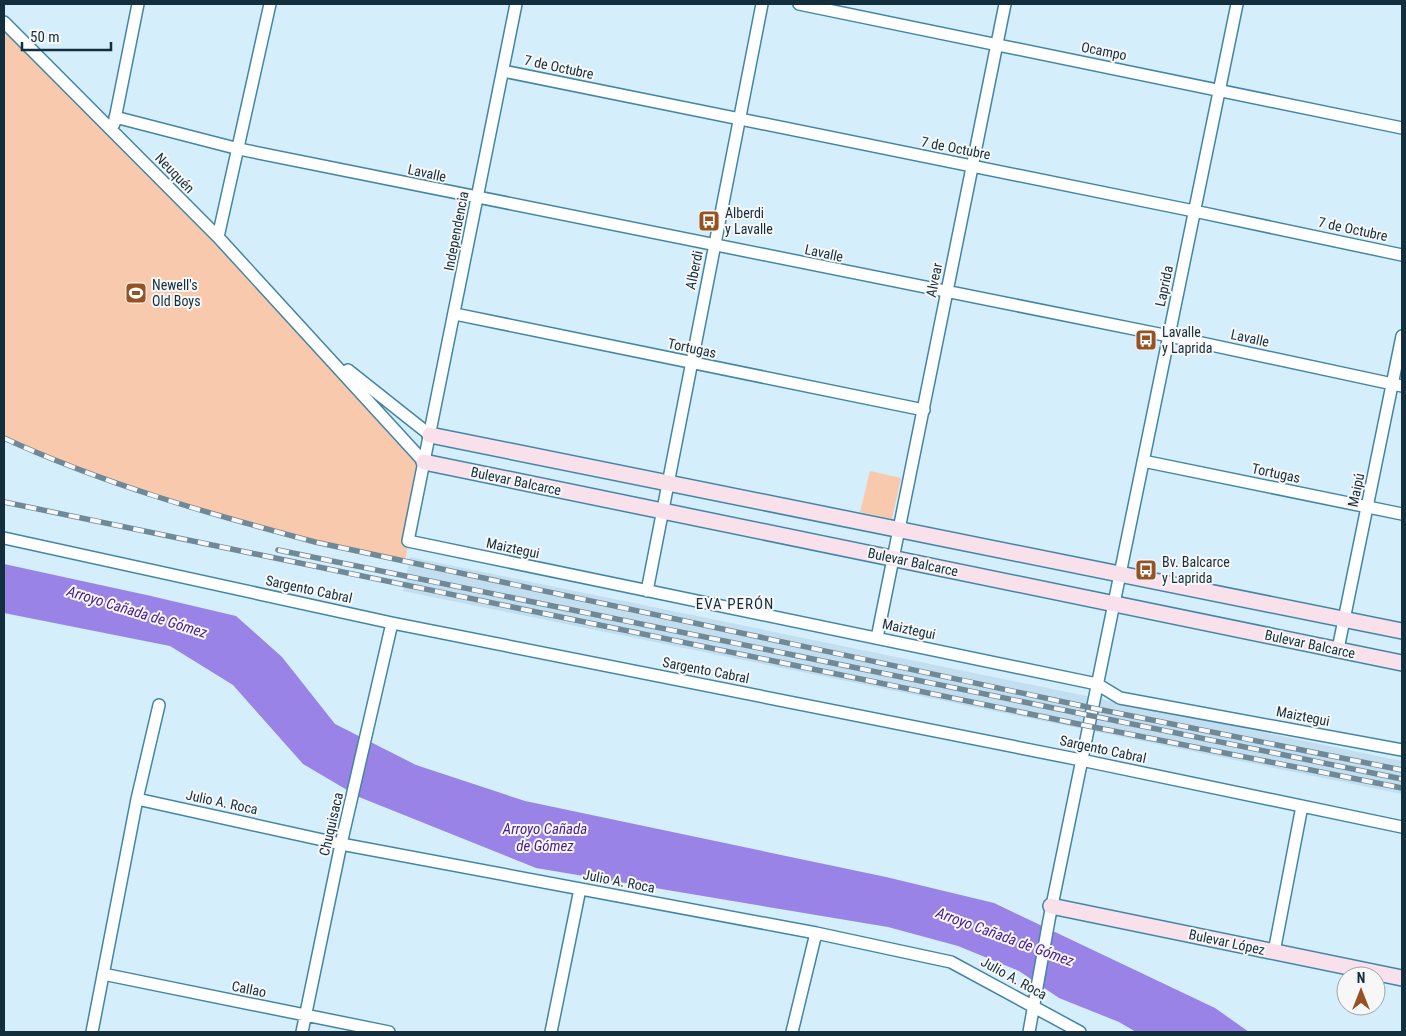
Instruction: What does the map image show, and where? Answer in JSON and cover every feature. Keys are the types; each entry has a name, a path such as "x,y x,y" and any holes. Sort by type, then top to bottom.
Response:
{"main road":[{"name":"Bulevar Balcarce","path":"430,435 1402,631"},
{"name":"Bulevar Balcarce","path":"424,463 1402,663"},
{"name":"Bulevar López","path":"1050,913 1274,952 1402,978"}],"street":[{"path":"112,130 138,4"},
{"path":"218,237 270,4"},
{"name":"Independencia","path":"408,541 516,4"},
{"name":"Alberdi","path":"647,591 690,363 715,246 762,4"},
{"name":"Ocampo","path":"799,4 1402,128"},
{"name":"Alvear","path":"877,638 1005,4"},
{"name":"Laprida","path":"1097,682 1237,4"},
{"name":"Neuquén","path":"4,22 218,237 424,463"},
{"name":"7 de Octubre","path":"503,71 1194,211 1402,256"},
{"name":"Lavalle","path":"115,117 239,149 477,199 1168,336 1397,385"},
{"name":"Tortugas","path":"454,314 924,410"},
{"name":"Maipú","path":"1338,650 1367,507 1397,385 1402,336"},
{"name":"Neuquén","path":"321,349 430,435"},
{"name":"Tortugas","path":"1143,461 1402,514"},
{"name":"Sargento Cabral","path":"4,538 392,622 1402,826"},
{"name":"Maiztegui","path":"408,541 1097,682 1120,698 1402,750"},
{"name":"Chuquisaca","path":"302,1032 341,844 369,729 392,622"},
{"path":"1028,1032 1097,682"},
{"path":"92,1032 137,798 158,705"},
{"name":"Julio A. Roca","path":"137,798 341,844 816,933 951,962 1080,1032"},
{"path":"1274,952 1302,806"},
{"path":"551,1032 580,889"},
{"path":"792,1032 816,933"},
{"name":"Callao","path":"103,974 389,1032"}],"shaded area":[{"name":"Newell's Old Boys","path":"4,22 113,130 424,462 405,561 302,538 200,511 101,478 4,438"},
{"path":"870,471 901,478 892,519 860,512"},
{"path":"410,557 1402,761 1402,794 403,591"}],"water":[{"name":"Arroyo Cañada de Gómez","path":"4,564 236,616 282,657 335,724 416,765 525,801 886,877 994,903 1215,1008 1249,1032 1136,1032 1119,1022 1059,998 1019,971 958,946 888,927 536,868 359,797 303,764 233,685 170,646 4,613"}],"railway":[{"path":"4,438 41,455 118,484 197,509 315,542 1092,708 1402,770"},
{"path":"4,502 1088,726 1402,788"},
{"path":"278,550 1402,779"}],"place":[{"name":"Alberdi y Lavalle","path":"709,221"},
{"name":"Newell's Old Boys","path":"136,293"},
{"name":"Lavalle y Laprida","path":"1146,340"},
{"name":"Bv. Balcarce y Laprida","path":"1146,570"}],"district":[{"name":"EVA PERÓN","path":"735,604"}]}
